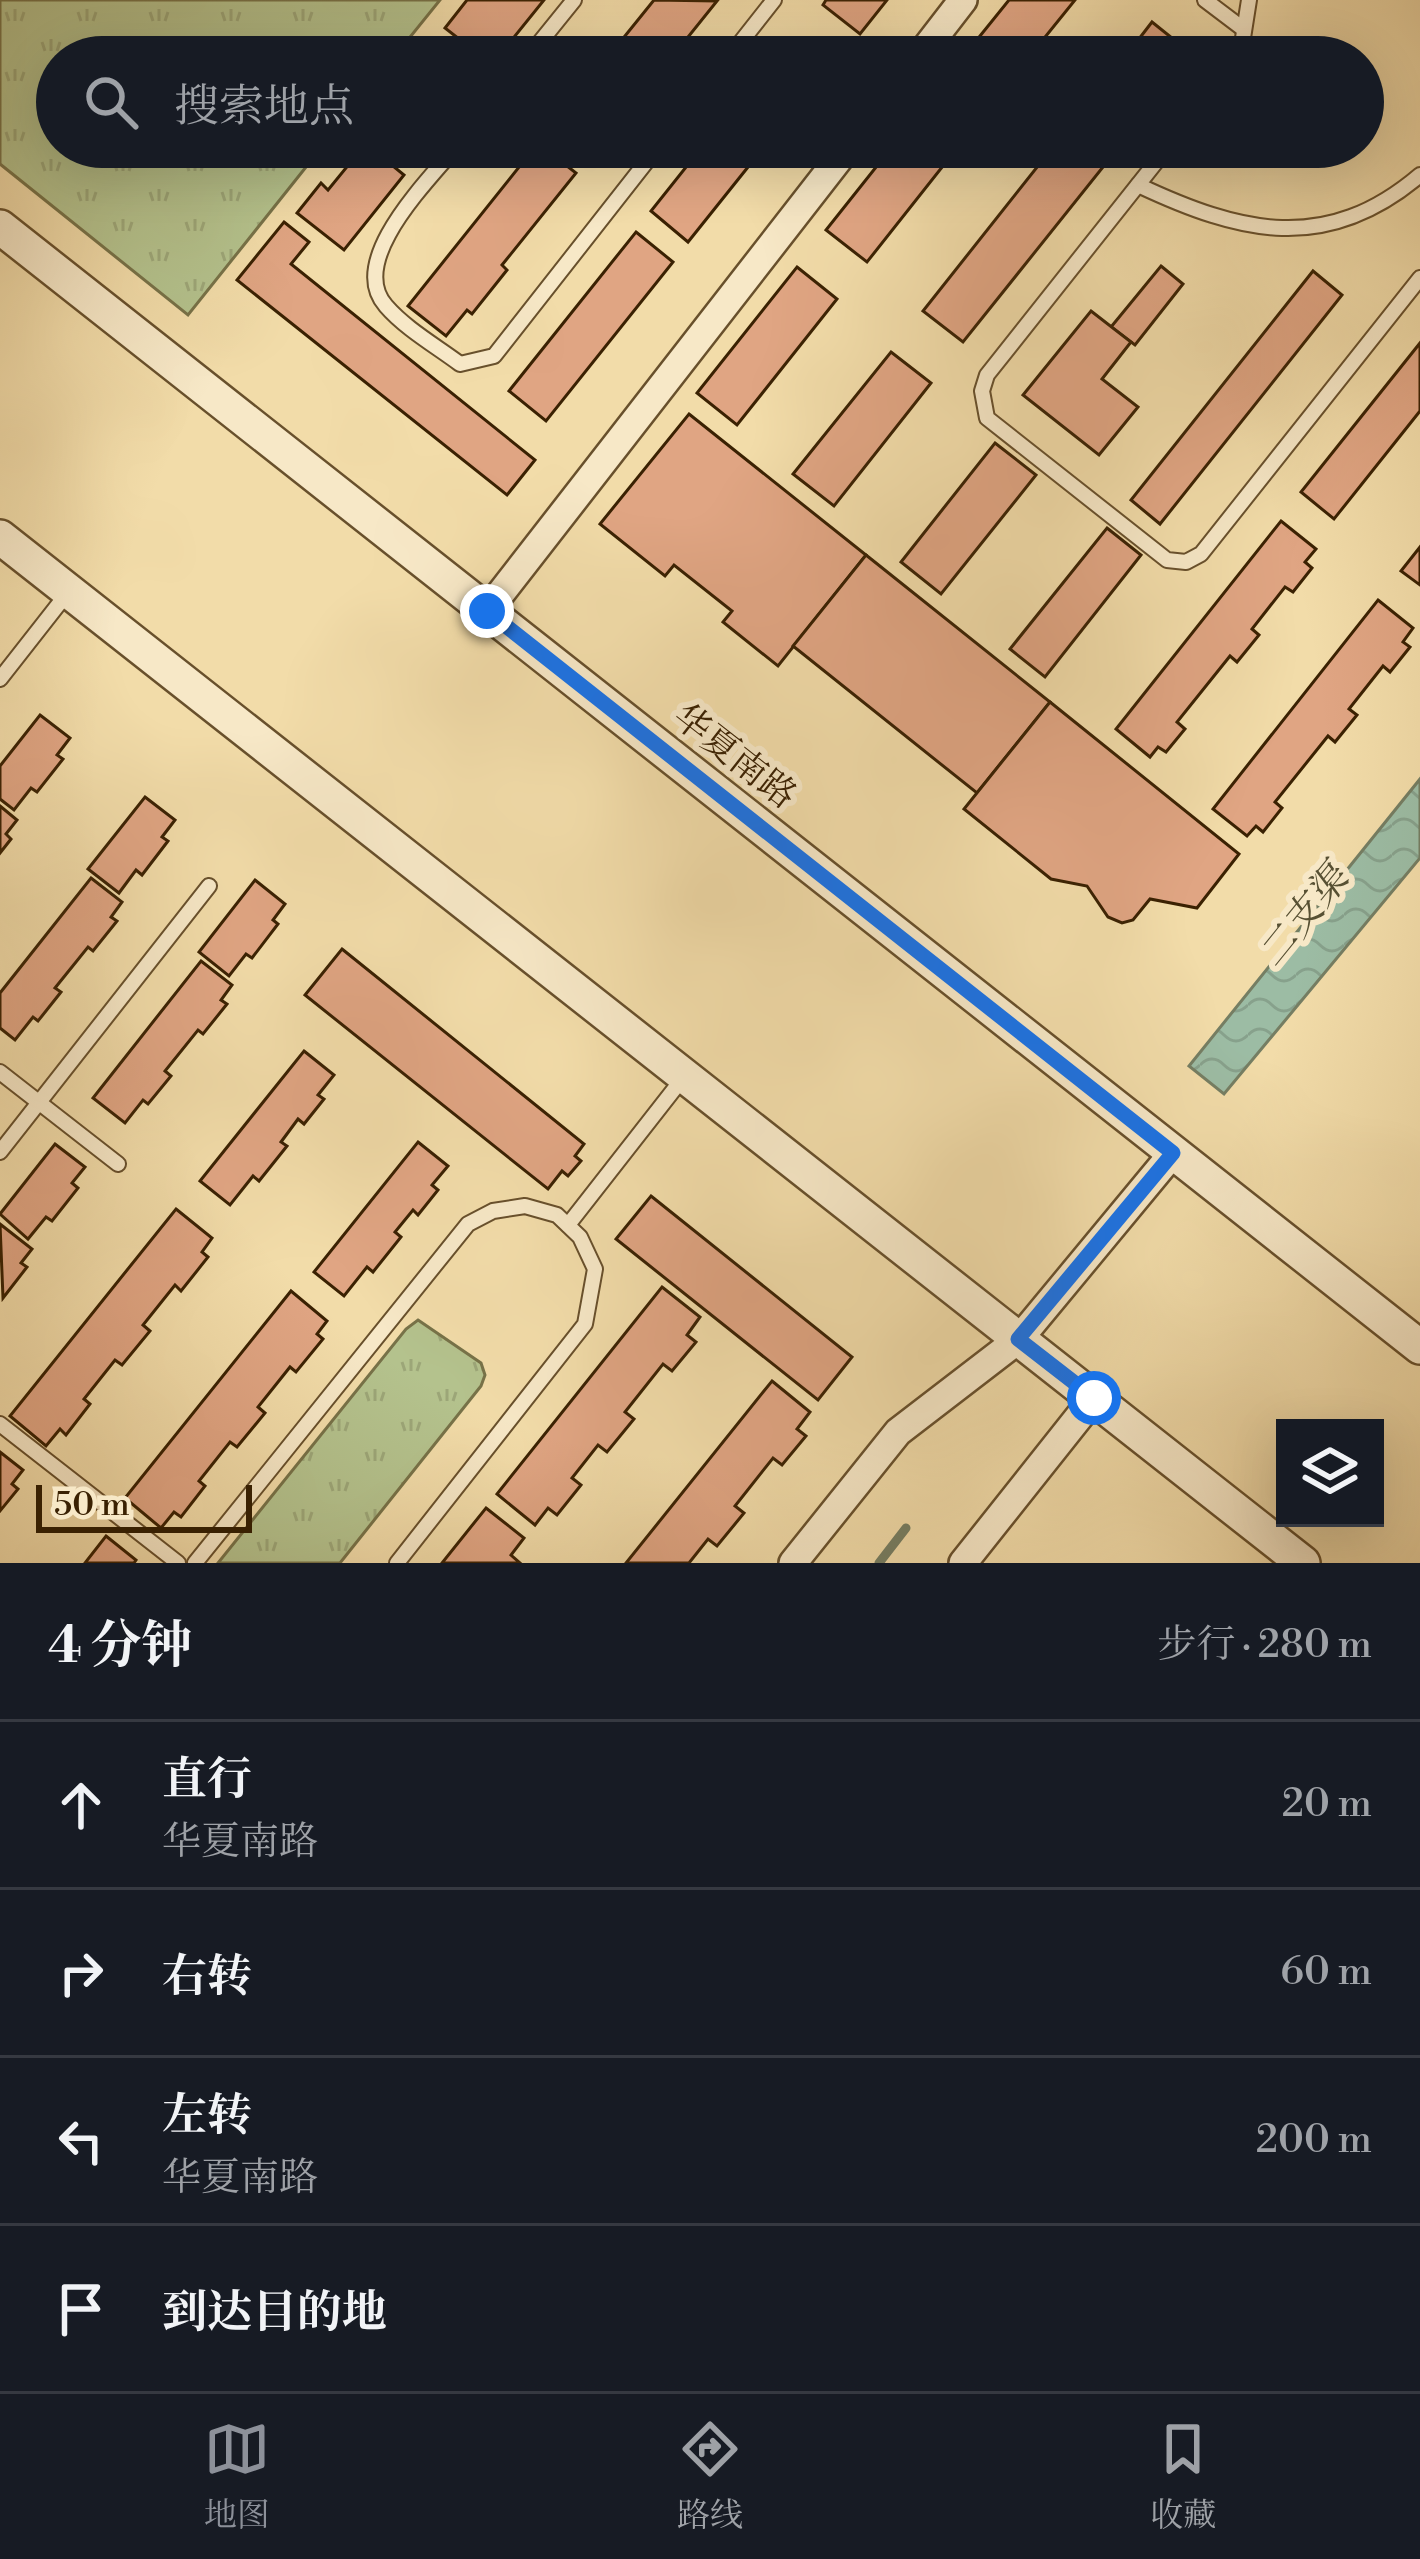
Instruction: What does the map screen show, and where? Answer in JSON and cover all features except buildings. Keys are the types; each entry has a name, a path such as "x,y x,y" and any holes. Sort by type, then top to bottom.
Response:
{"street":[{"path":"935,36 963,0"},
{"path":"487,611 832,168"},
{"name":"华夏南路","path":"0,227 1420,1347"},
{"path":"0,537 1303,1563"},
{"path":"793,1563 898,1432 1018,1339 1173,1153"},
{"path":"963,1563 1094,1398"}],"lane":[{"path":"545,36 574,0"},
{"path":"746,36 774,0"},
{"path":"1205,0 1242,28"},
{"path":"1242,36 1249,0"},
{"path":"438,168 390,228 376,268 377,293 387,308 460,364 494,356 642,168"},
{"path":"1151,168 987,375 982,391 987,418 1166,560 1186,562 1202,554 1420,278"},
{"path":"1138,185 1197,213 1261,229 1316,227 1393,199 1420,175"},
{"path":"0,679 69,591"},
{"path":"0,1152 209,886"},
{"path":"0,1072 118,1164"},
{"path":"568,1225 684,1076"},
{"path":"195,1563 468,1224 493,1210 525,1206 557,1215 580,1237 595,1269 585,1324 397,1563"},
{"path":"0,1424 178,1563"}],"green space":[{"path":"0,0 440,0 411,36 36,36 36,168 305,168 188,315 0,164"},
{"path":"418,1320 481,1363 485,1375 340,1563 218,1563 406,1329"}],"water":[{"path":"1420,779 1420,858 1224,1094 1189,1066"}],"waterway":[{"name":"二支渠","path":"879,1563 906,1528"}],"route":[{"path":"487,611 1173,1153 1018,1339 1094,1398"}]}
